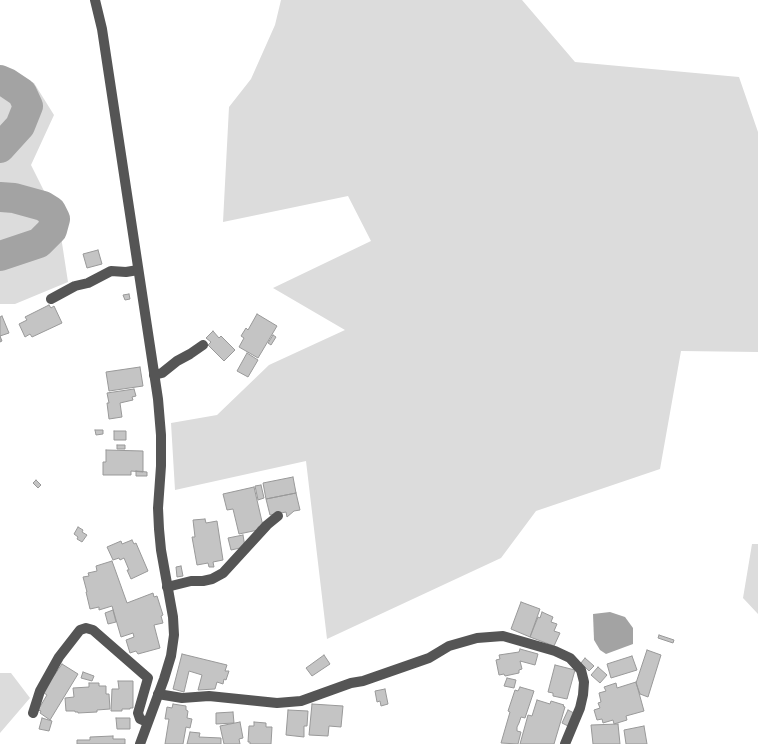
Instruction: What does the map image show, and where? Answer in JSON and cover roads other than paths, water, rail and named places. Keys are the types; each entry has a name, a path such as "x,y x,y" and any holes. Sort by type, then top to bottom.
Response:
{"street":[{"path":"95,0 103,38 158,398 161,435 159,529 173,617 174,635 170,656 164,679 140,744"},
{"path":"51,299 75,286 88,283 111,271 126,272 138,270"},
{"path":"154,375 162,373 203,344"},
{"path":"167,587 191,581 212,579 223,574 267,525 278,516"},
{"path":"33,713 40,691 60,657 80,630 86,628 94,630 148,678 138,713 140,719 148,722"},
{"path":"158,694 182,698 209,696 277,704 301,701 429,658 449,646 477,638 504,636 556,650 570,658 581,670 584,682 583,695 580,708 565,744"}],"waterway":[{"path":"0,80 22,93 28,106 20,126 0,148"},
{"path":"0,197 14,198 43,206 51,211 55,219 52,230 39,243 0,256"}]}
